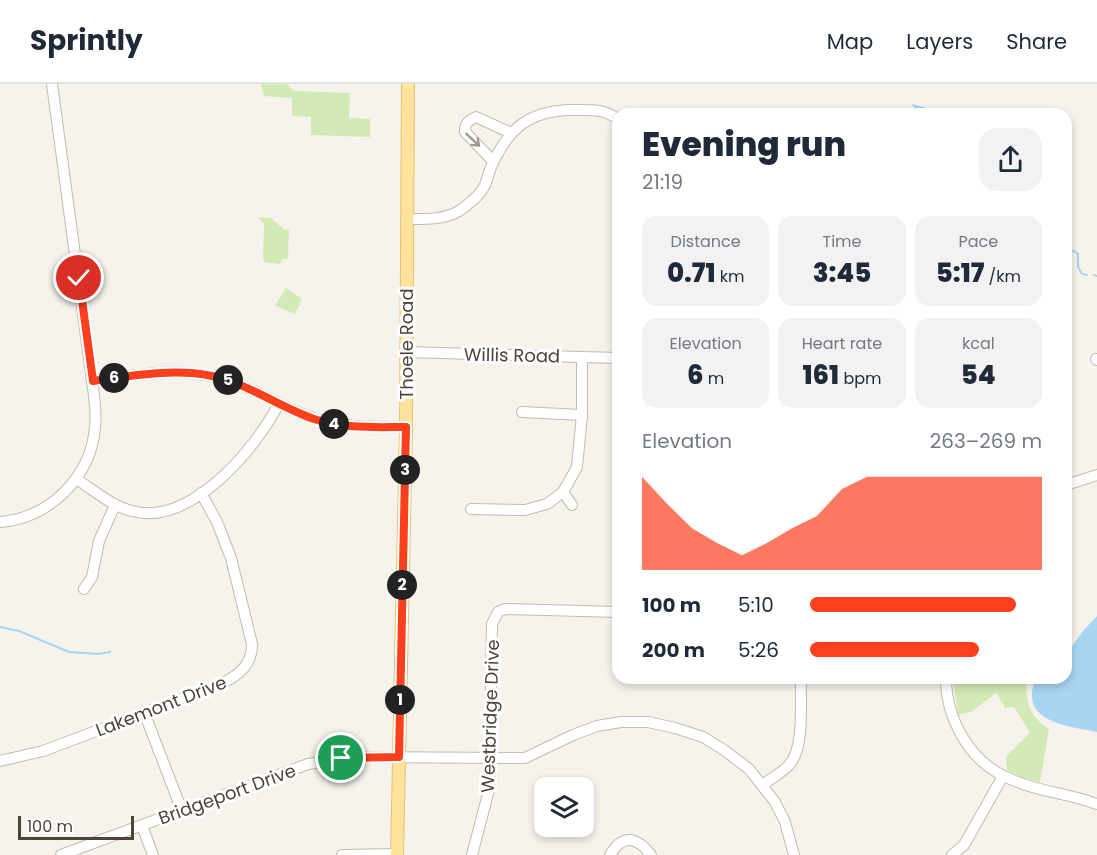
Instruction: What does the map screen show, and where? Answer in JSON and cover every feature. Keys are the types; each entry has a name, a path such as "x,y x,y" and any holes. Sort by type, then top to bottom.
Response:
{"main road":[{"name":"Thoele Road","path":"397,854 406,427 408,84"}],"street":[{"path":"0,522 40,511 58,498 76,479 90,452 95,429 93,381 52,84"},
{"path":"406,219 438,218 460,210 485,185 505,140 529,119 551,112 595,110 612,115"},
{"path":"494,161 465,132 469,119 476,117 511,133"},
{"name":"Willis Road","path":"406,352 612,358"},
{"path":"471,509 525,510 547,504 563,492 577,467 582,414 582,357"},
{"path":"93,381 157,373 194,373 231,381 328,423 406,427"},
{"path":"76,479 115,505 132,512 157,513 168,510 201,493 240,462 261,436 279,403"},
{"path":"522,412 582,414"},
{"path":"1072,483 1097,475"},
{"path":"563,492 572,505"},
{"name":"Lakemont Drive","path":"0,761 43,751 232,679 246,666 252,651 250,633 231,558 217,522 201,493"},
{"path":"84,590 92,577 99,541 115,505"},
{"name":"Westbridge Drive","path":"472,855 489,789 492,624 498,612 505,609 612,612"},
{"path":"763,785 790,764 796,753 799,741 801,684"},
{"path":"946,684 951,713 960,733 981,759 1003,776 1032,787 1097,804"},
{"path":"144,712 182,811"},
{"name":"Bridgeport Drive","path":"61,855 308,764 341,758 525,758 597,726 621,722 648,722 675,728 710,741 749,769 775,802 785,822 794,855"},
{"path":"952,855 964,845 1003,776"},
{"path":"141,826 153,855"},
{"path":"610,855 616,845 627,840 641,843 651,855"},
{"path":"342,855 397,854"}],"green space":[{"path":"261,84 287,84 294,91 350,93 349,118 370,119 370,137 311,135 311,117 292,116 292,98 264,96"},
{"path":"258,217 271,218 283,229 289,230 288,259 282,259 280,264 264,262 264,224"},
{"path":"286,288 302,299 295,314 275,306"},
{"path":"954,684 1026,684 1032,713 1049,729 1040,782 1023,778 1007,770 1006,757 1030,733 1014,707 1005,708 996,693 971,712 958,715"}],"water":[{"path":"912,104 927,108 914,108"},
{"path":"1097,616 1097,732 1060,724 1039,713 1033,704 1034,684 1072,684 1072,646"}],"waterway":[{"path":"1072,251 1078,254 1078,267 1082,274 1087,275"},
{"path":"0,627 19,631 69,652 99,654 110,652"}],"route":[{"path":"79,278 93,381 157,373 194,373 213,376 250,388 300,413 328,423 345,426 406,427 399,757 341,758"}]}
